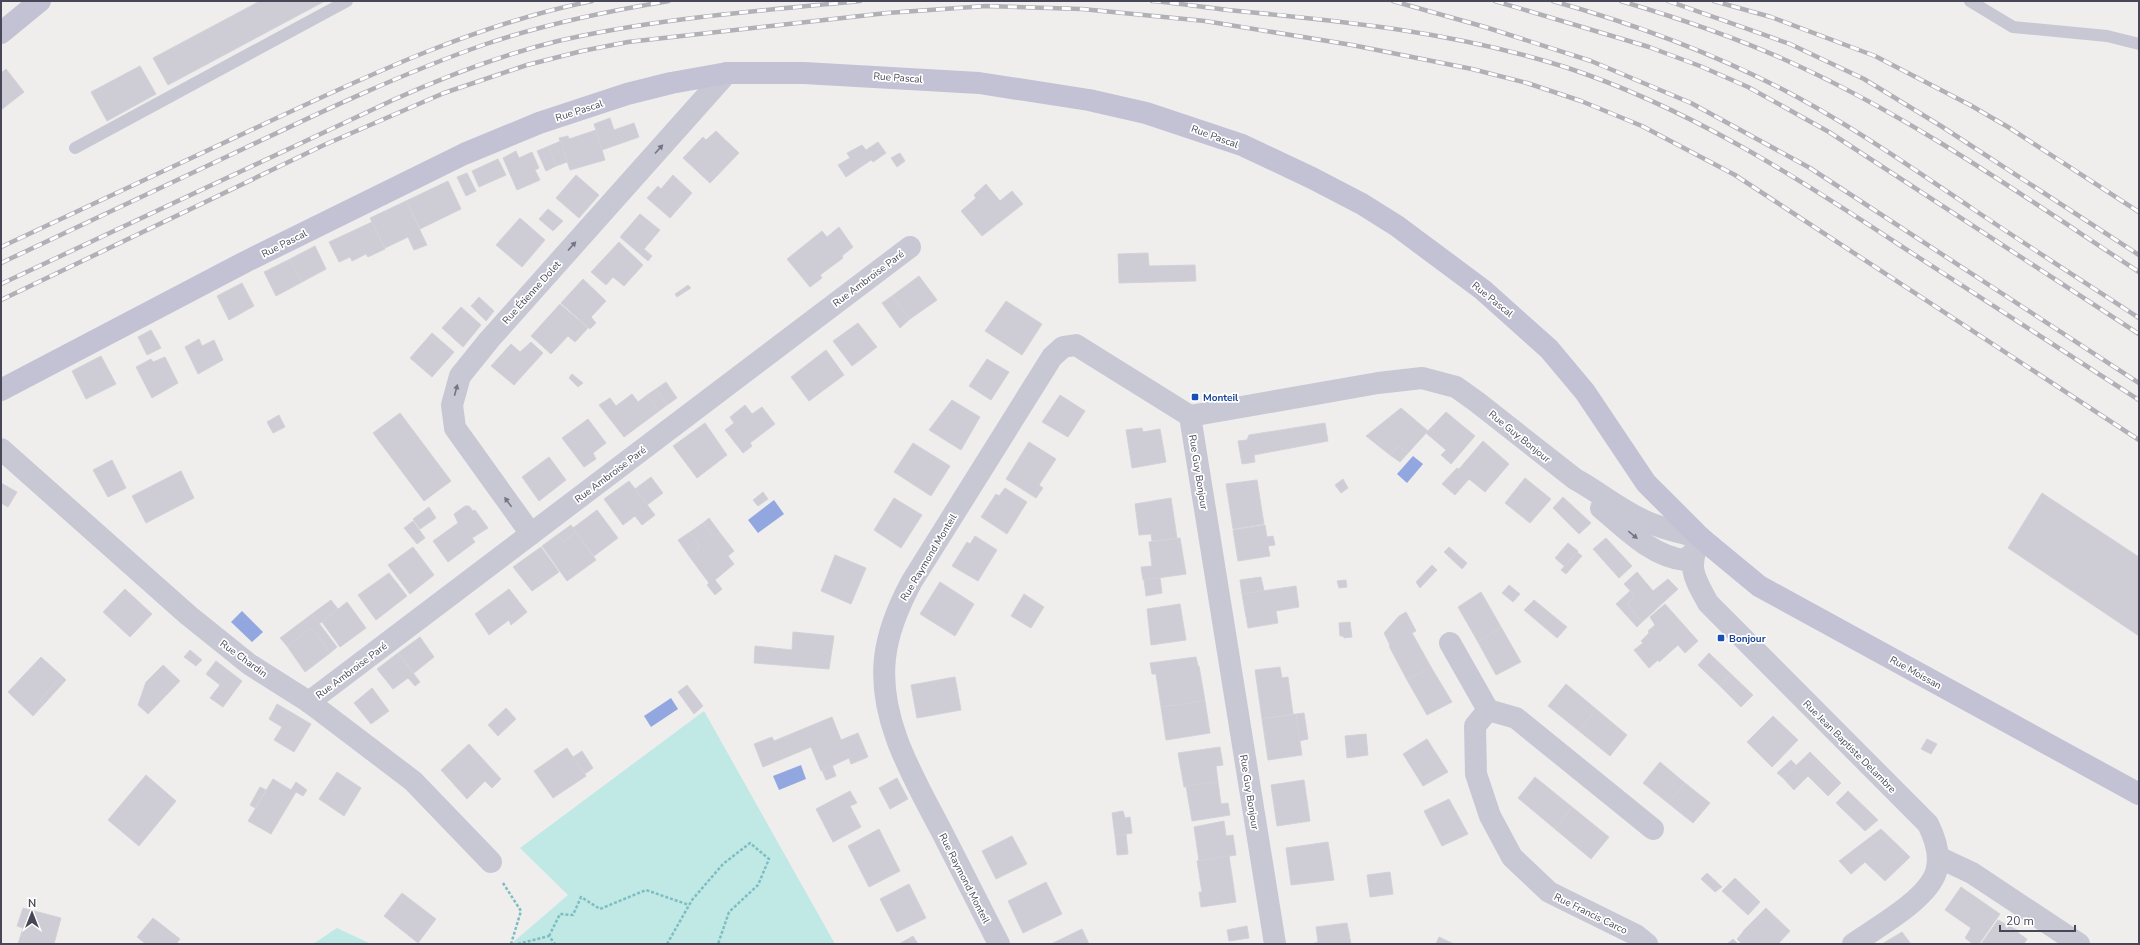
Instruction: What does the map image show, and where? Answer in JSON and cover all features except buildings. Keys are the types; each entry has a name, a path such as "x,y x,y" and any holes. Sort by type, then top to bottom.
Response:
{"main road":[{"path":"1,33 40,1"},
{"name":"Rue Pascal","path":"1,390 252,259 402,183 497,139 539,123 627,94 671,83 727,73 858,75 978,83 1044,92 1146,113 1242,145 1278,161 1362,204 1397,226 1483,290 1517,318 1549,349 1585,392 1646,483 1697,546"},
{"name":"Rue Moissan","path":"1697,546 1759,586 2139,794"}],"street":[{"name":"Rue Étienne Dolet","path":"531,534 455,428 452,405 460,376 489,340 727,73"},
{"name":"Rue Ambroise Paré","path":"309,702 910,247"},
{"name":"Rue Raymond Monteil","path":"999,944 906,763 893,729 887,696 885,658 899,606 912,581 1052,357 1062,346 1076,345 1190,416"},
{"name":"Rue Guy Bonjour","path":"1275,944 1190,416 1378,383 1422,378 1439,382 1462,391 1575,479 1615,505 1644,521 1669,530 1697,546"},
{"name":"Rue Chardin","path":"1,449 188,615 249,664 309,702 413,781 491,862"},
{"name":"Rue Jean Baptiste Delambre","path":"1697,546 1693,576 1708,603 1928,824 1935,838 1938,857 1936,872 1926,888 1910,903 1853,944"},
{"path":"1450,643 1488,710 1516,718 1653,828"},
{"name":"Rue Francis Carco","path":"1488,710 1476,726 1476,774 1490,816 1512,857 1548,892 1636,935 1648,944"},
{"path":"1938,857 1972,873 2079,944"}],"lane":[{"path":"75,148 347,1"},
{"path":"1970,1 2013,27 2107,36 2139,44"}],"path":[{"path":"667,944 689,905 723,864 750,843 768,859 758,885 729,912 718,944"},
{"path":"491,862 521,911 511,944"},
{"path":"518,944 549,936 560,914 573,915 581,898 600,909 646,890 689,905"},
{"path":"549,936 555,944"}],"shaded area":[{"path":"704,711 835,944 511,944 568,895 520,848"},
{"path":"337,928 371,944 313,944"}],"water":[{"path":"1413,456 1423,464 1407,483 1397,474"},
{"path":"774,500 784,514 758,533 748,520"},
{"path":"242,611 263,632 252,642 231,622"},
{"path":"671,698 678,709 651,727 644,716"},
{"path":"801,765 806,779 779,790 773,776"}],"railway":[{"path":"1,247 343,87 424,53 507,23 592,1"},
{"path":"1,263 363,93 424,67 486,44 531,30 623,9 669,1"},
{"path":"1,284 393,100 453,74 495,59 558,41 633,26 709,16 860,1"},
{"path":"1152,1 1356,24 1440,36 1524,55 1565,67 1610,83 1697,123 1780,169 2139,400"},
{"path":"1393,1 1485,27 1591,61 1691,103 1810,168 2139,383"},
{"path":"1495,1 1649,47 1700,66 1748,87 1829,132 2139,334"},
{"path":"1553,1 1616,20 1678,42 1708,54 1797,97 1886,151 2014,237 2139,318"},
{"path":"1621,1 1682,20 1742,42 1828,80 1874,104 1964,158 2139,272"},
{"path":"1668,1 1790,44 1864,79 1941,126 2139,255"},
{"path":"1714,1 1771,17 1875,56 1970,105 2008,127 2139,212"},
{"path":"1,300 324,145 444,93 527,65 582,51 628,42 887,13 986,6 1082,9 1205,21 1352,45 1472,69 1527,83 1581,101 1642,126 1735,175 2139,440"}],"place":[{"name":"Monteil","path":"1195,397"},
{"name":"Bonjour","path":"1721,638"}]}
